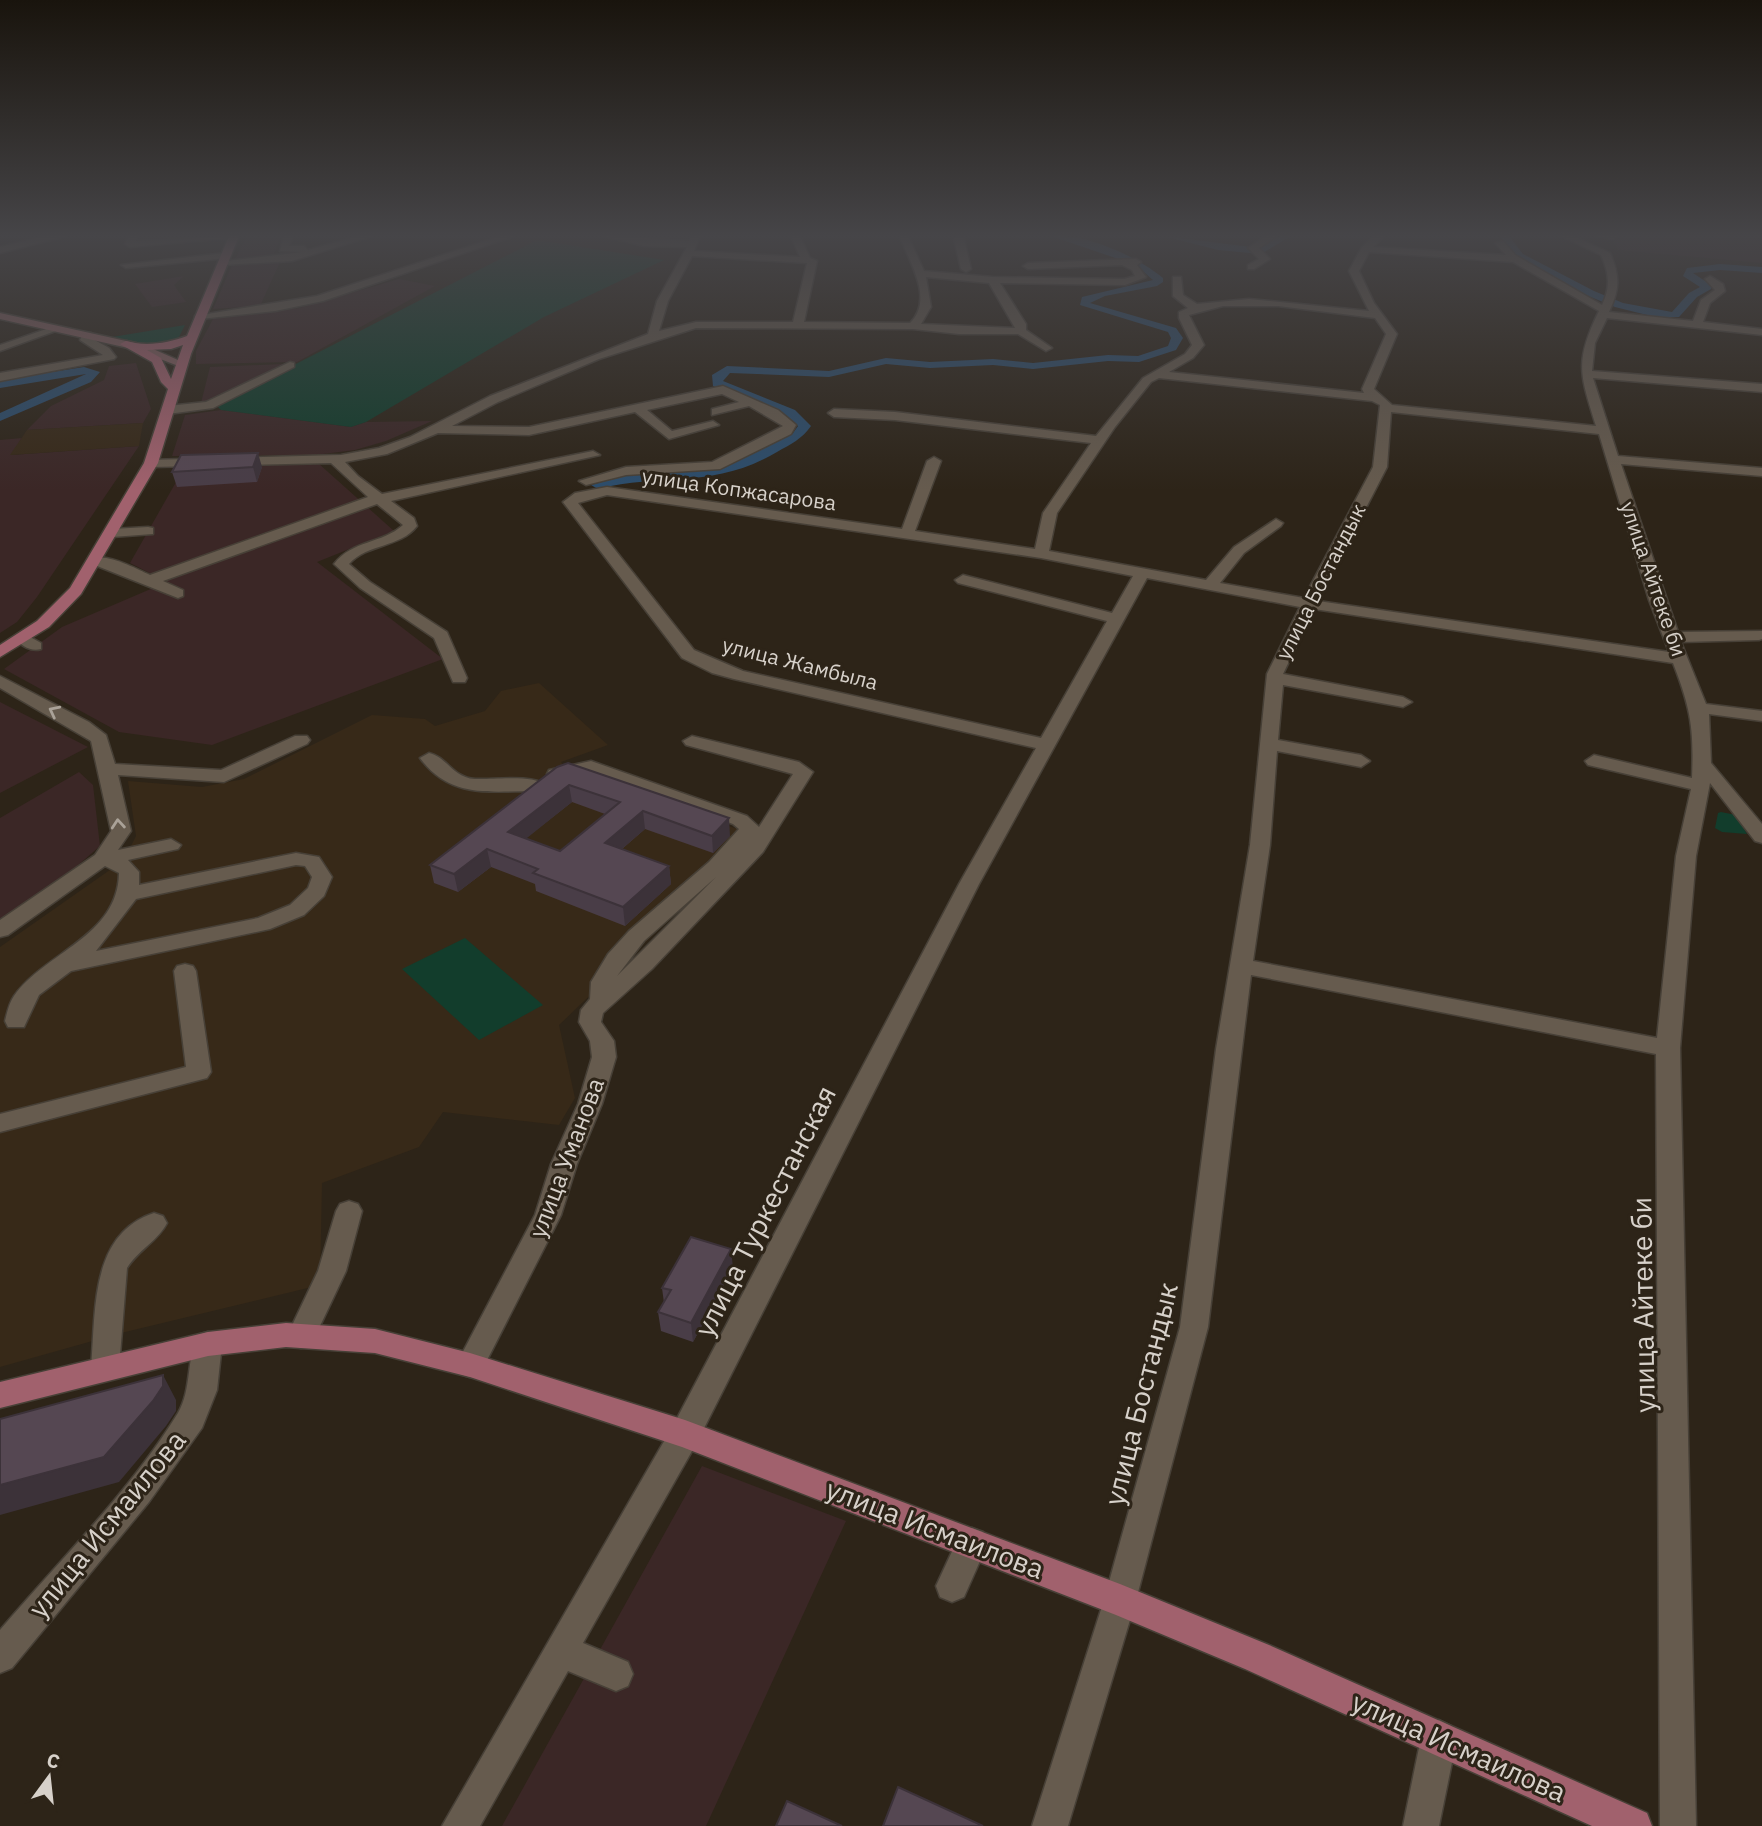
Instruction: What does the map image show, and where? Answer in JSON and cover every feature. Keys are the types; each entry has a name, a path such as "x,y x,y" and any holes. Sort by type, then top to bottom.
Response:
{"main road":[{"path":"0,652 29,642 67,600 112,533 151,463 181,364 198,321"},
{"path":"140,347 171,346 191,338"},
{"path":"126,344 156,360 167,382 174,388"},
{"name":"улица Исмаилова","path":"0,1395 208,1344 301,1336 375,1341 470,1365 685,1434 1119,1600 1439,1738 1634,1826"}],"street":[{"path":"22,321 140,347 181,364"},
{"path":"654,336 652,330 655,321"},
{"path":"913,326 917,321"},
{"path":"1019,321 1020,331"},
{"path":"1187,321 1196,332 1198,345 1189,356 1156,374 1129,401 1050,513 1041,554 1308,604 1680,659"},
{"name":"улица Бостандык","path":"1050,1826 1119,1600 1194,1327 1228,1049 1260,845 1275,678 1279,661 1380,467 1381,403 1368,389 1391,334 1382,321"},
{"name":"улица Айтеке би","path":"1599,321 1589,343 1586,374 1671,637 1699,708 1702,775 1686,856 1668,1048 1678,1826"},
{"path":"1682,321 1762,332"},
{"path":"151,463 341,459 399,446 530,383 654,336 696,325 913,326 959,331 1020,331 1046,348"},
{"path":"1,348 56,329"},
{"path":"0,377 110,357 108,353 83,338 87,335"},
{"path":"168,410 209,405 290,365"},
{"path":"1156,374 1603,431"},
{"path":"1586,374 1761,390"},
{"path":"435,429 529,431 723,390 785,419 789,429 715,466 626,471 586,481"},
{"path":"639,409 669,435 751,402"},
{"path":"834,413 883,414 1101,440"},
{"path":"151,580 360,503 593,455"},
{"path":"341,459 337,463 352,481 384,499 409,521 408,529 354,550 341,564 365,585 441,635 459,678"},
{"path":"1612,459 1762,472"},
{"path":"907,535 934,461"},
{"name":"улица Копжасарова","path":"571,505 570,502 580,496 604,491 1041,554"},
{"name":"улица Жамбыла","path":"571,505 656,616 688,654 699,661 740,675 1047,745"},
{"path":"1211,584 1239,551 1276,523"},
{"path":"112,533 148,531"},
{"path":"94,562 114,565 178,593"},
{"name":"улица Туркестанская","path":"460,1826 685,1434 957,907 1142,573"},
{"path":"963,580 1115,618"},
{"path":"1671,637 1736,638 1759,635"},
{"path":"1275,678 1403,702"},
{"path":"0,681 83,726 100,739 121,831 102,859 0,930"},
{"path":"1699,708 1762,716"},
{"path":"107,769 224,776 301,740"},
{"path":"508,809 535,785 570,770 591,768 740,820 750,828 740,842 610,966 599,995 601,1002 644,964 756,848 770,830 804,772 792,766 692,741"},
{"path":"1269,744 1361,761"},
{"path":"429,758 449,778 470,785 535,785"},
{"path":"1594,761 1702,775 1723,783 1762,837"},
{"path":"102,859 171,845"},
{"path":"16,1021 22,1000 95,940 129,894 130,872 121,864 102,859"},
{"path":"68,964 264,924 297,910 317,891 322,877 312,861 296,859 129,894"},
{"path":"62,869 83,874"},
{"path":"1243,966 1668,1048"},
{"path":"0,1123 199,1072 186,971"},
{"name":"улица Уманова","path":"470,1365 548,1215 590,1104 604,1057 602,1041 590,1022 592,1010 601,1002"},
{"path":"301,1336 332,1271 349,1211"},
{"path":"105,1368 114,1266 125,1248 154,1223"},
{"name":"улица Исмаилова","path":"0,1656 138,1492 191,1419 202,1390 208,1344"},
{"path":"952,1586 972,1543"},
{"path":"562,1651 615,1674"},
{"path":"1421,1826 1439,1738"}],"shaded area":[{"path":"212,321 371,321 297,362 196,364 196,351"},
{"path":"136,363 151,409 143,423 27,430 51,406 104,380 109,366"},
{"path":"283,364 257,378 200,407 210,367"},
{"path":"221,410 351,427 366,422 432,421 386,441 355,450 315,455 172,456 185,415"},
{"path":"143,423 139,446 10,455 27,430"},
{"path":"22,438 11,455 139,446 37,597 17,622 0,633 0,440"},
{"path":"318,463 394,531 317,562 443,659 212,745 119,732 4,669 62,627 167,582 130,563 184,468"},
{"path":"539,683 608,745 561,762 568,771 752,834 749,843 559,1025 575,1098 559,1125 443,1112 419,1147 322,1183 320,1285 121,1333 0,1367 0,947 124,860 136,836 128,781 202,787 244,779 372,715 425,719 435,726 485,711 501,691"},
{"path":"0,702 88,747 0,793"},
{"path":"79,772 93,785 100,846 44,895 0,924 0,818"},
{"path":"702,1466 846,1521 706,1826 502,1826"}],"green space":[{"path":"379,321 537,321 366,422 351,427 221,410 216,405"},
{"path":"185,325 177,341 147,346 112,337"},
{"path":"1718,813 1736,815 1747,834 1722,832 1715,828"},
{"path":"465,938 543,1005 479,1040 402,969"}],"building":[{"path":"258,453 253,467 172,472 181,455"},
{"path":"568,763 729,818 712,836 643,811 605,843 669,866 623,907 533,873 538,869 487,849 454,874 430,865 557,767","holes":["569,785 620,802 560,851 508,832"]},
{"path":"691,1237 731,1249 691,1323 658,1312 671,1290 662,1288"},
{"path":"163,1375 163,1386 153,1401 104,1457 0,1485 0,1419"},
{"path":"898,1787 983,1826 883,1826"},
{"path":"787,1801 842,1826 776,1826"}],"waterway":[{"path":"598,485 641,477 723,472 745,464 797,436 805,426 791,413 717,383 716,377 727,369 829,374 886,361 930,365 993,362 1033,366 1108,358 1139,359 1172,348 1177,338 1172,330 1141,321"},
{"path":"0,384 84,370 94,372 87,380 0,417"}]}
